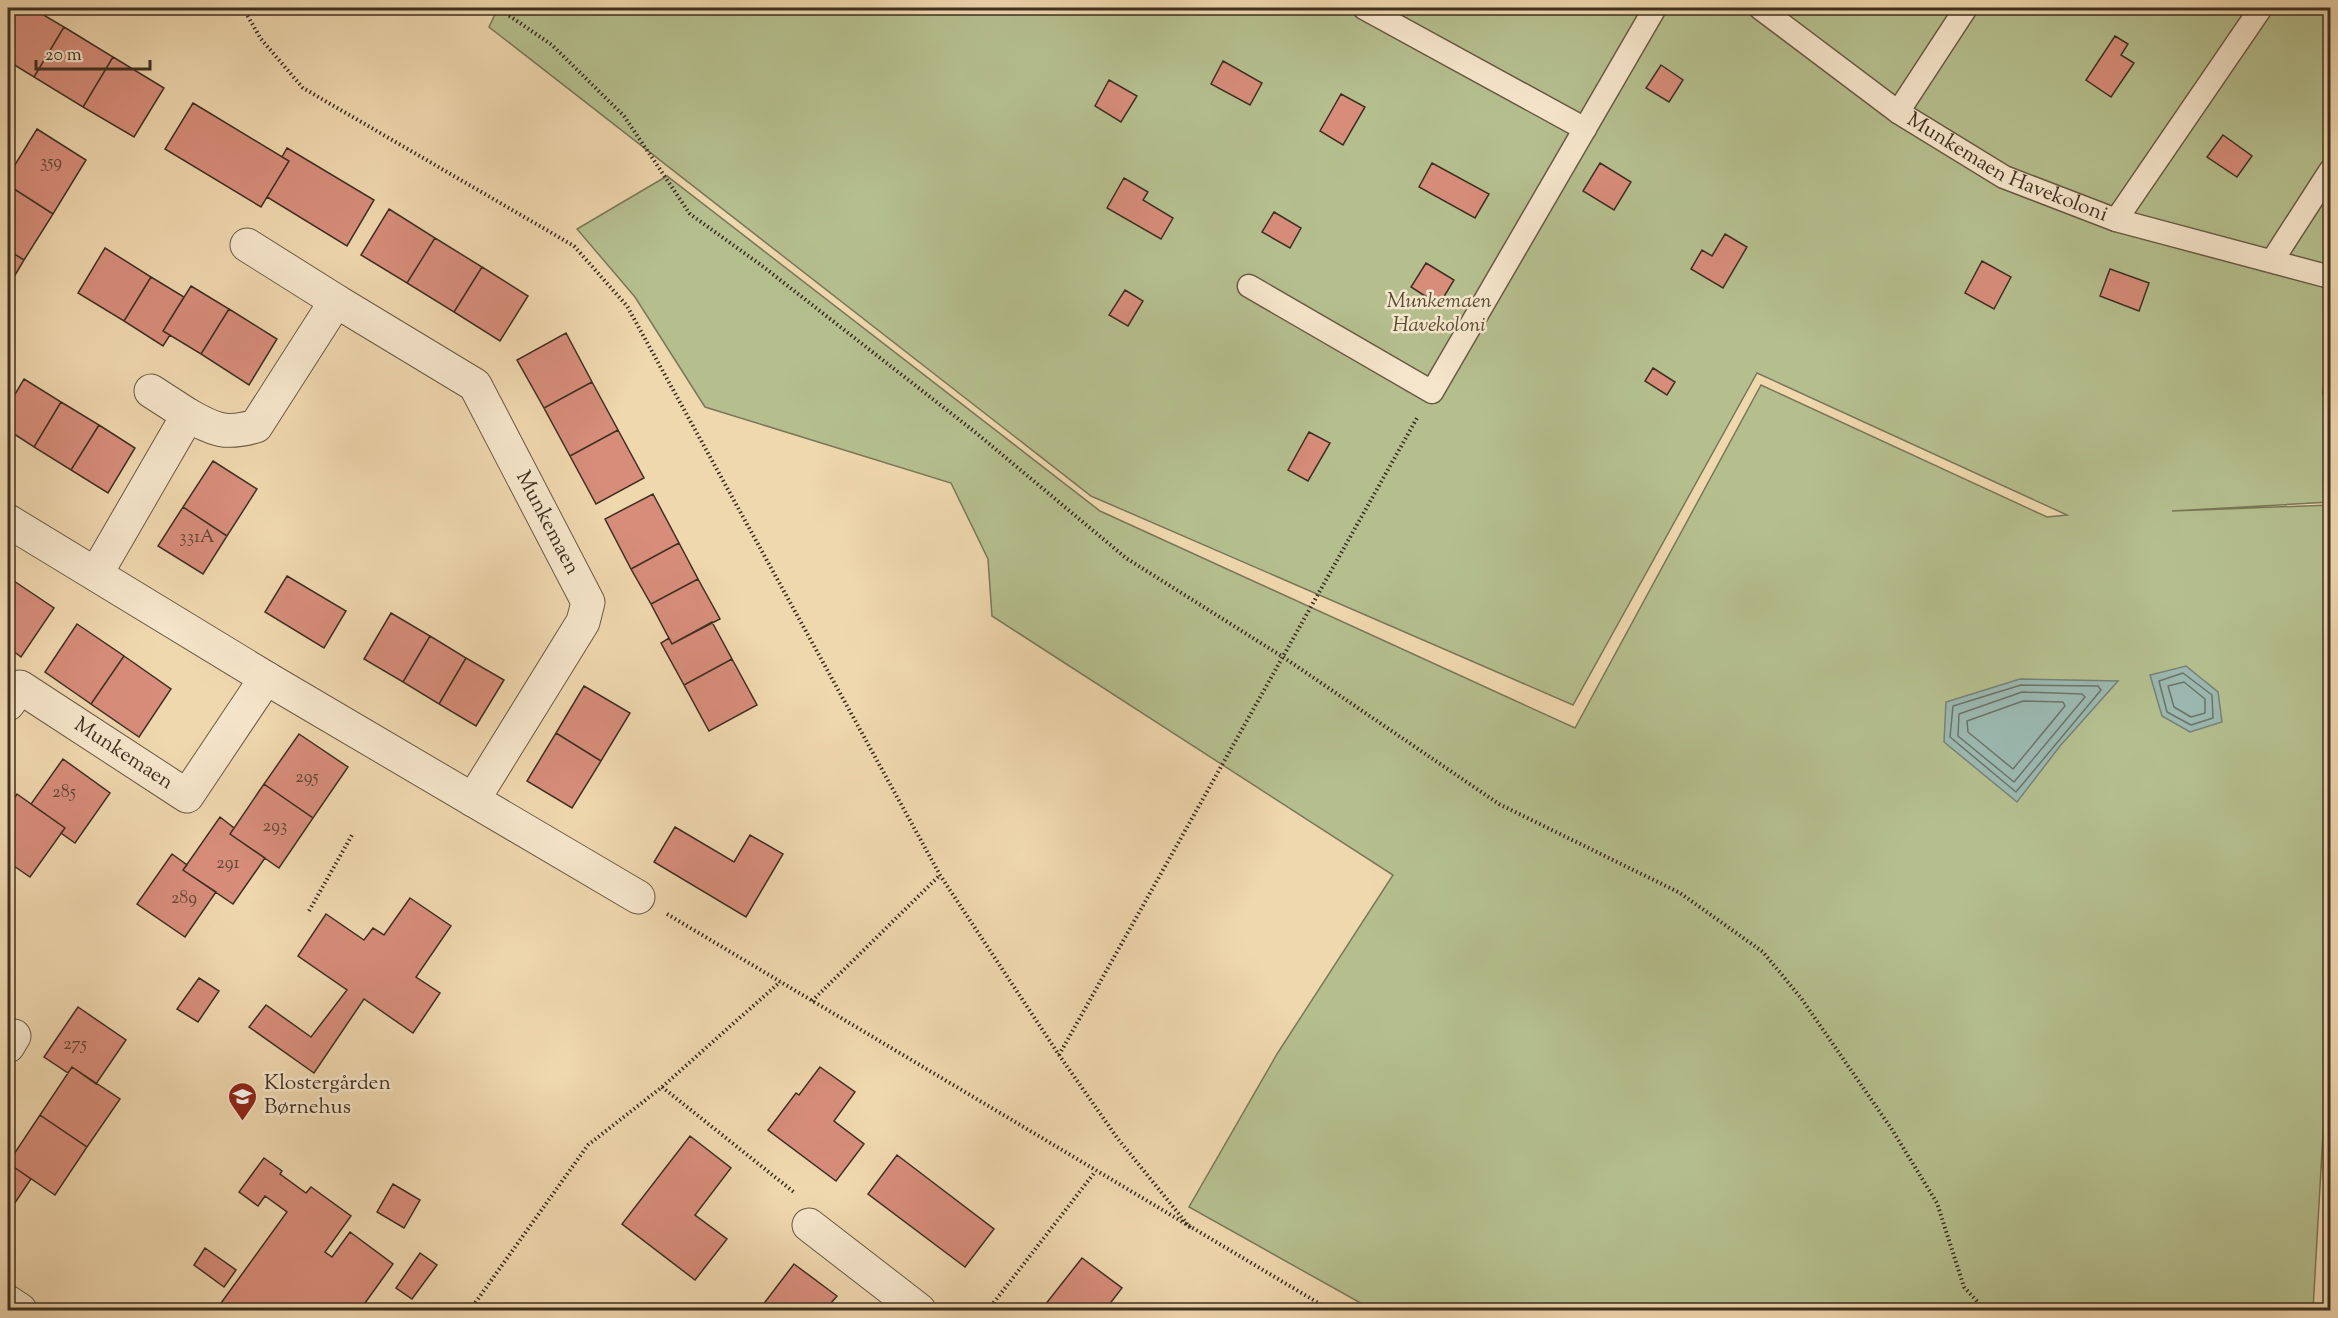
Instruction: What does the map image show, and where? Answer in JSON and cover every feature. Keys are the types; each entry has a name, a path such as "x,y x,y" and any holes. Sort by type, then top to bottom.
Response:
{"street":[{"name":"Munkemaen","path":"247,244 336,301 475,384 588,602 583,622 473,800"},
{"path":"151,391 215,430 236,431 256,426 336,301"},
{"path":"96,574 188,415"},
{"path":"8,521 266,678 638,897"},
{"name":"Munkemaen","path":"8,704 20,687 187,796 266,678"},
{"path":"809,1225 920,1311"},
{"path":"8,1302 20,1311"}],"lane":[{"path":"1364,8 1585,129"},
{"path":"1250,286 1432,392 1655,8"},
{"name":"Munkemaen Havekoloni","path":"1760,8 1898,111 2004,177 2116,220 2331,277"},
{"name":"Munkemaen Havekoloni","path":"1898,111 1966,8"},
{"name":"Munkemaen Havekoloni","path":"2116,220 2261,8"},
{"path":"2272,261 2331,171"}],"path":[{"path":"243,8 261,39 303,88 574,246 627,306 940,875 1059,1055 1118,1139 1192,1230"},
{"path":"498,8 552,45 624,116 690,214 761,265 975,432 1126,558 1283,657 1499,804 1680,893 1763,952 1801,998 1891,1128 1936,1203 1964,1287 1985,1311"},
{"path":"1059,1055 1432,392"},
{"path":"309,911 352,835"},
{"path":"812,1001 940,875"},
{"path":"638,897 1330,1311"},
{"path":"470,1311 588,1145 662,1087 780,982"},
{"path":"662,1087 794,1192 809,1225"},
{"path":"988,1311 1095,1172"}],"green space":[{"path":"498,8 2330,8 2330,502 2172,511 2330,505 2330,1011 2313,1310 1373,1310 1189,1207 1277,1054 1393,875 992,616 988,559 951,483 705,407 635,297 577,229 667,176 1100,511 1575,728 1761,385 2047,517 2067,515 1757,373 1573,705 1091,496 489,27"}],"water":[{"path":"2186,666 2218,692 2222,722 2190,732 2162,716 2150,675"},
{"path":"2020,679 2118,681 2060,746 2017,802 1944,742 1946,702"}],"building":[{"path":"8,8 32,8 64,27 34,77 8,61"},
{"path":"64,27 113,57 83,107 34,77"},
{"path":"2115,36 2128,44 2121,55 2134,63 2111,97 2086,80"},
{"path":"113,57 164,88 134,137 83,107"},
{"path":"1223,61 1262,83 1250,105 1211,84"},
{"path":"1661,65 1683,80 1669,102 1646,88"},
{"path":"1109,80 1137,96 1121,122 1095,106"},
{"path":"1341,94 1365,107 1343,145 1320,131"},
{"path":"193,103 289,161 261,207 165,149"},
{"path":"37,129 86,160 53,214 8,185 8,176"},
{"path":"2223,135 2252,156 2237,177 2207,157"},
{"path":"287,148 374,200 347,246 267,197 289,161 282,157"},
{"path":"1432,163 1489,194 1475,218 1419,187"},
{"path":"1600,163 1631,182 1614,210 1583,191"},
{"path":"1124,178 1148,192 1143,200 1173,218 1161,239 1107,208"},
{"path":"8,185 53,214 24,260 8,250"},
{"path":"389,209 435,238 407,283 361,255"},
{"path":"1274,212 1301,228 1290,248 1262,232"},
{"path":"1725,234 1747,247 1723,288 1691,269 1702,250 1712,256"},
{"path":"435,238 482,267 454,312 407,283"},
{"path":"105,248 151,277 124,321 78,293"},
{"path":"8,250 24,260 8,287"},
{"path":"1982,261 2011,277 1994,309 1965,293"},
{"path":"1426,263 1454,280 1439,305 1411,287"},
{"path":"482,267 528,296 500,341 454,312"},
{"path":"2110,269 2149,283 2139,311 2100,296"},
{"path":"151,277 184,297 163,331 170,335 163,346 124,321"},
{"path":"191,286 229,309 201,354 163,331"},
{"path":"1125,290 1143,301 1128,326 1109,315"},
{"path":"229,309 277,339 249,385 201,354"},
{"path":"566,333 592,382 544,408 517,360"},
{"path":"2326,366 2330,367 2330,395 2323,394"},
{"path":"1653,368 1675,382 1667,395 1645,381"},
{"path":"24,379 61,402 34,447 8,430 8,406"},
{"path":"592,382 618,430 570,456 544,408"},
{"path":"61,402 99,425 71,470 34,447"},
{"path":"99,425 135,448 108,493 71,470"},
{"path":"618,430 644,478 596,504 570,456"},
{"path":"1309,432 1330,443 1308,481 1288,470"},
{"path":"213,461 257,489 227,536 183,507"},
{"path":"653,494 679,543 631,569 605,519"},
{"path":"183,507 227,536 203,574 158,546"},
{"path":"679,543 698,579 651,604 631,569"},
{"path":"287,576 346,611 324,648 265,612"},
{"path":"8,577 54,608 21,657 8,647"},
{"path":"698,579 720,619 672,644 651,604"},
{"path":"391,613 430,636 403,682 364,659"},
{"path":"712,622 732,659 684,685 661,643 669,638 672,644"},
{"path":"77,624 124,656 91,704 45,672"},
{"path":"430,636 466,658 439,704 403,682"},
{"path":"124,656 171,689 139,737 91,704"},
{"path":"466,658 504,680 476,726 439,704"},
{"path":"732,659 757,705 709,731 684,685"},
{"path":"584,686 630,713 601,761 556,733"},
{"path":"556,733 601,761 572,808 527,781"},
{"path":"299,734 348,767 313,818 264,784"},
{"path":"63,759 110,793 75,843 61,833 65,828 31,804"},
{"path":"264,784 313,818 279,868 230,834"},
{"path":"17,794 65,828 30,877 8,862 12,858 8,855 8,807"},
{"path":"220,817 234,828 230,834 265,858 233,904 183,870"},
{"path":"675,827 734,862 750,835 783,854 746,917 654,862"},
{"path":"172,854 187,865 183,870 216,892 185,937 137,904"},
{"path":"410,898 451,926 416,977 440,993 413,1033 364,999 314,1073 249,1027 266,1005 311,1037 347,990 298,956 326,914 364,940 373,928 384,935"},
{"path":"199,978 219,991 198,1022 177,1009"},
{"path":"78,1007 126,1040 96,1084 72,1067 68,1073 44,1057"},
{"path":"72,1067 120,1099 87,1147 40,1115"},
{"path":"820,1067 855,1092 834,1121 864,1144 836,1181 768,1130 796,1093 799,1095"},
{"path":"40,1115 87,1147 55,1195 8,1163"},
{"path":"690,1136 731,1168 695,1215 727,1239 695,1280 622,1224"},
{"path":"897,1155 994,1229 965,1267 868,1194"},
{"path":"264,1158 282,1171 280,1174 306,1193 311,1187 351,1216 325,1252 332,1257 350,1232 393,1264 360,1310 216,1310 287,1212 265,1196 258,1206 239,1192"},
{"path":"8,1163 31,1179 8,1213"},
{"path":"393,1184 420,1200 404,1228 377,1212"},
{"path":"205,1248 236,1270 224,1287 194,1265"},
{"path":"420,1253 437,1265 412,1299 396,1288"},
{"path":"1082,1258 1122,1288 1105,1310 1041,1310"},
{"path":"794,1264 837,1296 825,1310 759,1310"}],"place":[{"name":"Klostergården Børnehus","path":"243,1122"}]}
